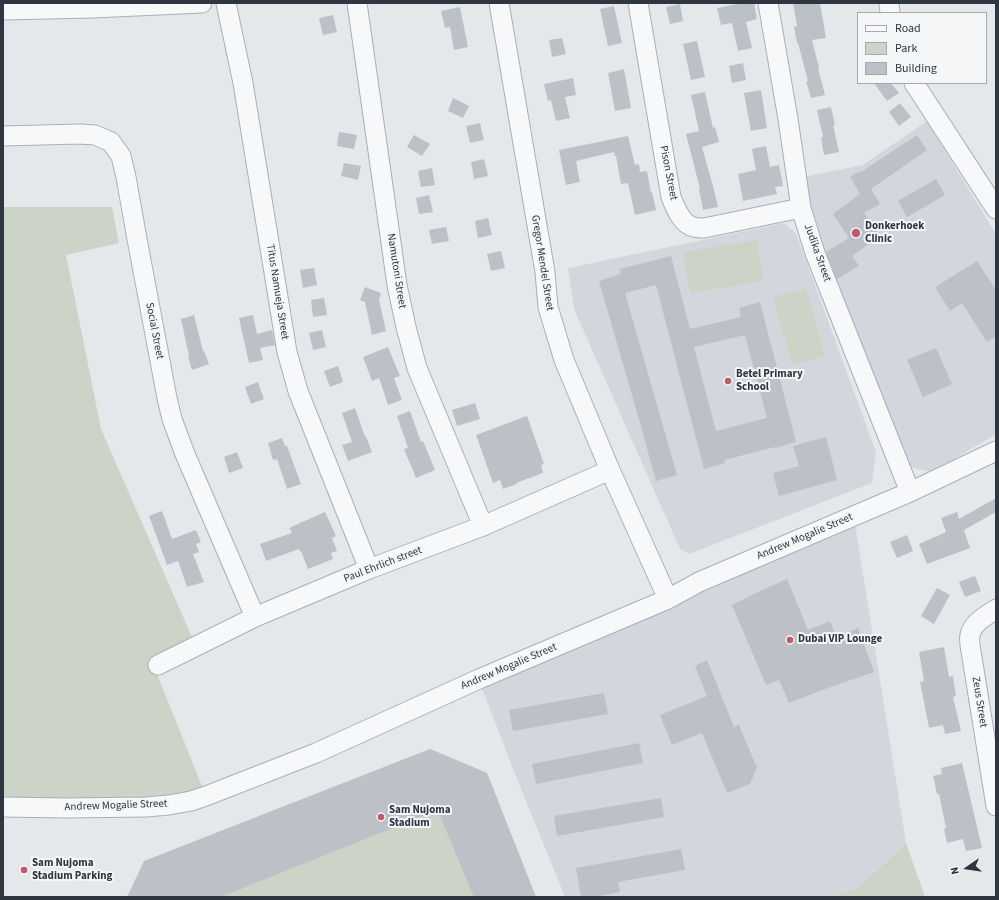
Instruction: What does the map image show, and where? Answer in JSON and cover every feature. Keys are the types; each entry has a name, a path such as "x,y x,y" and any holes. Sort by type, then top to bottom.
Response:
{"street":[{"path":"3,10 202,3"},
{"name":"Titus Namueja Street","path":"226,3 243,83 286,352 298,391 369,569"},
{"name":"Namutoni Street","path":"357,3 397,285 406,327 417,368 483,526"},
{"name":"Gregor Mendel Street","path":"499,3 545,272 548,307 564,360 610,470 668,599"},
{"name":"Pison Street","path":"638,3 671,197 676,210 684,221 693,227 704,228 801,208"},
{"name":"Judika Street","path":"768,3 788,119 801,208 815,253 910,492"},
{"path":"915,84 996,209"},
{"name":"Social Street","path":"3,136 95,135 111,142 121,156 172,419 185,454 255,617"},
{"name":"Andrew Mogalie Street","path":"3,807 66,808 169,805 206,796 316,753 479,679 668,599 699,582 910,492 996,451"},
{"name":"Paul Ehrlich street","path":"158,665 255,617 369,569 483,526 610,470"},
{"name":"Zeus Street","path":"996,609 980,619 970,635 970,645 996,806"}],"shaded area":[{"path":"927,121 996,234 996,434 933,472 909,467 819,255 802,177 863,165"},
{"name":"Betel Primary School","path":"784,223 796,233 876,452 872,483 689,554 680,549 574,309 568,268"},
{"path":"855,524 906,843 859,887 833,897 565,897 480,683"}],"green space":[{"path":"3,207 112,207 119,243 66,255 101,429 195,644 153,664 206,796 3,807"},
{"path":"757,240 764,281 690,293 683,252"},
{"path":"806,288 825,356 792,365 773,297"},
{"name":"Sam Nujoma Stadium","path":"430,749 487,773 536,897 127,897"},
{"path":"906,843 925,897 833,897 859,887"}],"building":[{"path":"742,3 754,3 757,19 746,22 752,48 738,51 732,23 721,25 717,8"},
{"path":"793,3 820,3 826,38 812,40 825,95 811,98 806,81 808,81 797,43 794,27 797,26"},
{"path":"680,4 683,21 670,24 666,7"},
{"path":"614,6 622,43 608,46 600,9"},
{"path":"460,7 468,47 454,50 450,27 445,28 441,11"},
{"path":"333,15 337,32 323,35 319,18"},
{"path":"562,38 566,54 552,57 549,40"},
{"path":"697,41 705,77 691,80 683,44"},
{"path":"743,63 746,80 732,83 729,66"},
{"path":"624,69 631,108 615,111 608,73"},
{"path":"573,78 576,95 565,97 570,118 556,121 551,100 548,101 544,84"},
{"path":"875,84 892,84 899,93 887,101"},
{"path":"761,90 767,128 751,131 744,93"},
{"path":"705,92 713,128 715,127 719,142 702,147 718,207 703,210 700,189 686,134 699,131 691,95"},
{"path":"453,98 469,106 463,118 448,111"},
{"path":"900,103 911,117 899,126 889,112"},
{"path":"831,107 839,152 824,155 821,138 823,137 817,110"},
{"path":"480,123 484,140 470,143 466,126"},
{"path":"339,132 357,135 354,149 337,146"},
{"path":"414,135 430,144 422,156 407,147"},
{"path":"917,135 927,150 871,189 880,204 864,213 880,236 852,256 859,266 837,279 826,252 849,238 833,214 860,194 850,177 860,171 861,172"},
{"path":"628,136 635,165 639,164 640,172 647,171 656,210 635,215 628,183 621,184 614,152 576,161 580,182 566,185 559,150"},
{"path":"766,146 770,167 779,165 783,186 775,187 777,194 743,201 738,174 756,170 752,149"},
{"path":"484,159 488,176 474,179 471,162"},
{"path":"344,163 361,166 358,180 341,176"},
{"path":"432,168 435,185 421,187 418,171"},
{"path":"936,179 945,195 907,217 898,201"},
{"path":"429,195 433,212 419,214 416,198"},
{"path":"488,218 492,235 478,238 475,221"},
{"path":"446,227 449,241 432,244 429,230"},
{"path":"501,251 505,268 491,271 487,254"},
{"path":"671,256 690,329 741,317 739,308 760,302 796,442 724,460 725,463 704,469 656,285 625,293 677,475 656,481 599,281 621,274 620,269","holes":["745,335 767,418 716,431 694,347"]},
{"path":"977,261 996,290 996,337 987,342 962,303 950,311 935,287"},
{"path":"314,268 317,285 303,288 300,270"},
{"path":"365,287 381,293 379,300 386,331 372,335 365,302 360,300"},
{"path":"324,298 327,315 313,317 311,300"},
{"path":"194,315 203,351 209,364 192,370 181,319"},
{"path":"253,315 257,334 272,330 275,345 260,348 263,360 249,363 239,318"},
{"path":"322,330 326,347 313,350 309,333"},
{"path":"388,347 400,376 394,378 402,400 388,405 379,378 372,381 363,357"},
{"path":"936,348 952,384 923,397 907,360"},
{"path":"338,366 343,382 330,387 324,371"},
{"path":"258,382 264,399 251,404 245,387"},
{"path":"475,403 480,419 457,426 452,410"},
{"path":"355,408 372,452 348,461 342,445 352,442 342,413"},
{"path":"410,411 421,442 423,441 435,470 416,478 404,449 408,448 397,416"},
{"path":"527,416 544,464 541,465 543,473 503,489 500,480 493,483 476,435"},
{"path":"826,437 837,480 779,496 773,473 799,466 793,446"},
{"path":"282,438 285,446 287,446 301,484 287,489 277,459 273,460 268,443"},
{"path":"237,452 243,468 229,473 224,457"},
{"path":"996,498 996,512 964,530 970,548 927,564 919,544 946,532 941,518 957,512 959,519"},
{"path":"162,511 172,539 196,530 201,542 196,544 199,552 193,554 204,582 187,587 178,561 167,565 149,516"},
{"path":"325,512 336,536 332,538 337,551 331,553 333,559 308,569 299,549 266,561 260,544 292,533 289,528"},
{"path":"907,535 913,551 897,558 890,542"},
{"path":"975,576 981,591 965,597 959,582"},
{"path":"787,579 808,630 830,621 836,637 858,628 874,672 789,703 779,680 766,685 732,605"},
{"path":"937,588 950,595 934,624 921,616"},
{"path":"944,647 949,677 953,676 956,696 953,697 961,731 945,734 943,725 929,728 920,682 924,681 919,652"},
{"path":"707,660 734,727 739,725 757,768 750,784 727,793 702,733 672,745 660,715 707,696 695,666"},
{"path":"604,693 608,714 513,731 509,710"},
{"path":"639,743 643,763 536,784 532,764"},
{"name":"Sam Nujoma Stadium","path":"430,749 487,773 536,897 474,897 440,816 430,813 221,897 127,897 144,861"},
{"path":"962,763 982,848 966,851 963,839 947,843 944,829 946,828 939,794 937,794 933,776 942,774 941,768"},
{"path":"661,798 664,817 557,836 554,816"},
{"path":"681,849 685,870 618,882 620,892 594,897 581,897 576,868"}],"place":[{"name":"Donkerhoek Clinic","path":"856,233"},
{"name":"Betel Primary School","path":"728,381"},
{"name":"Dubai VIP Lounge","path":"790,640"},
{"name":"Sam Nujoma Stadium","path":"381,817"},
{"name":"Sam Nujoma Stadium Parking","path":"24,870"}]}
